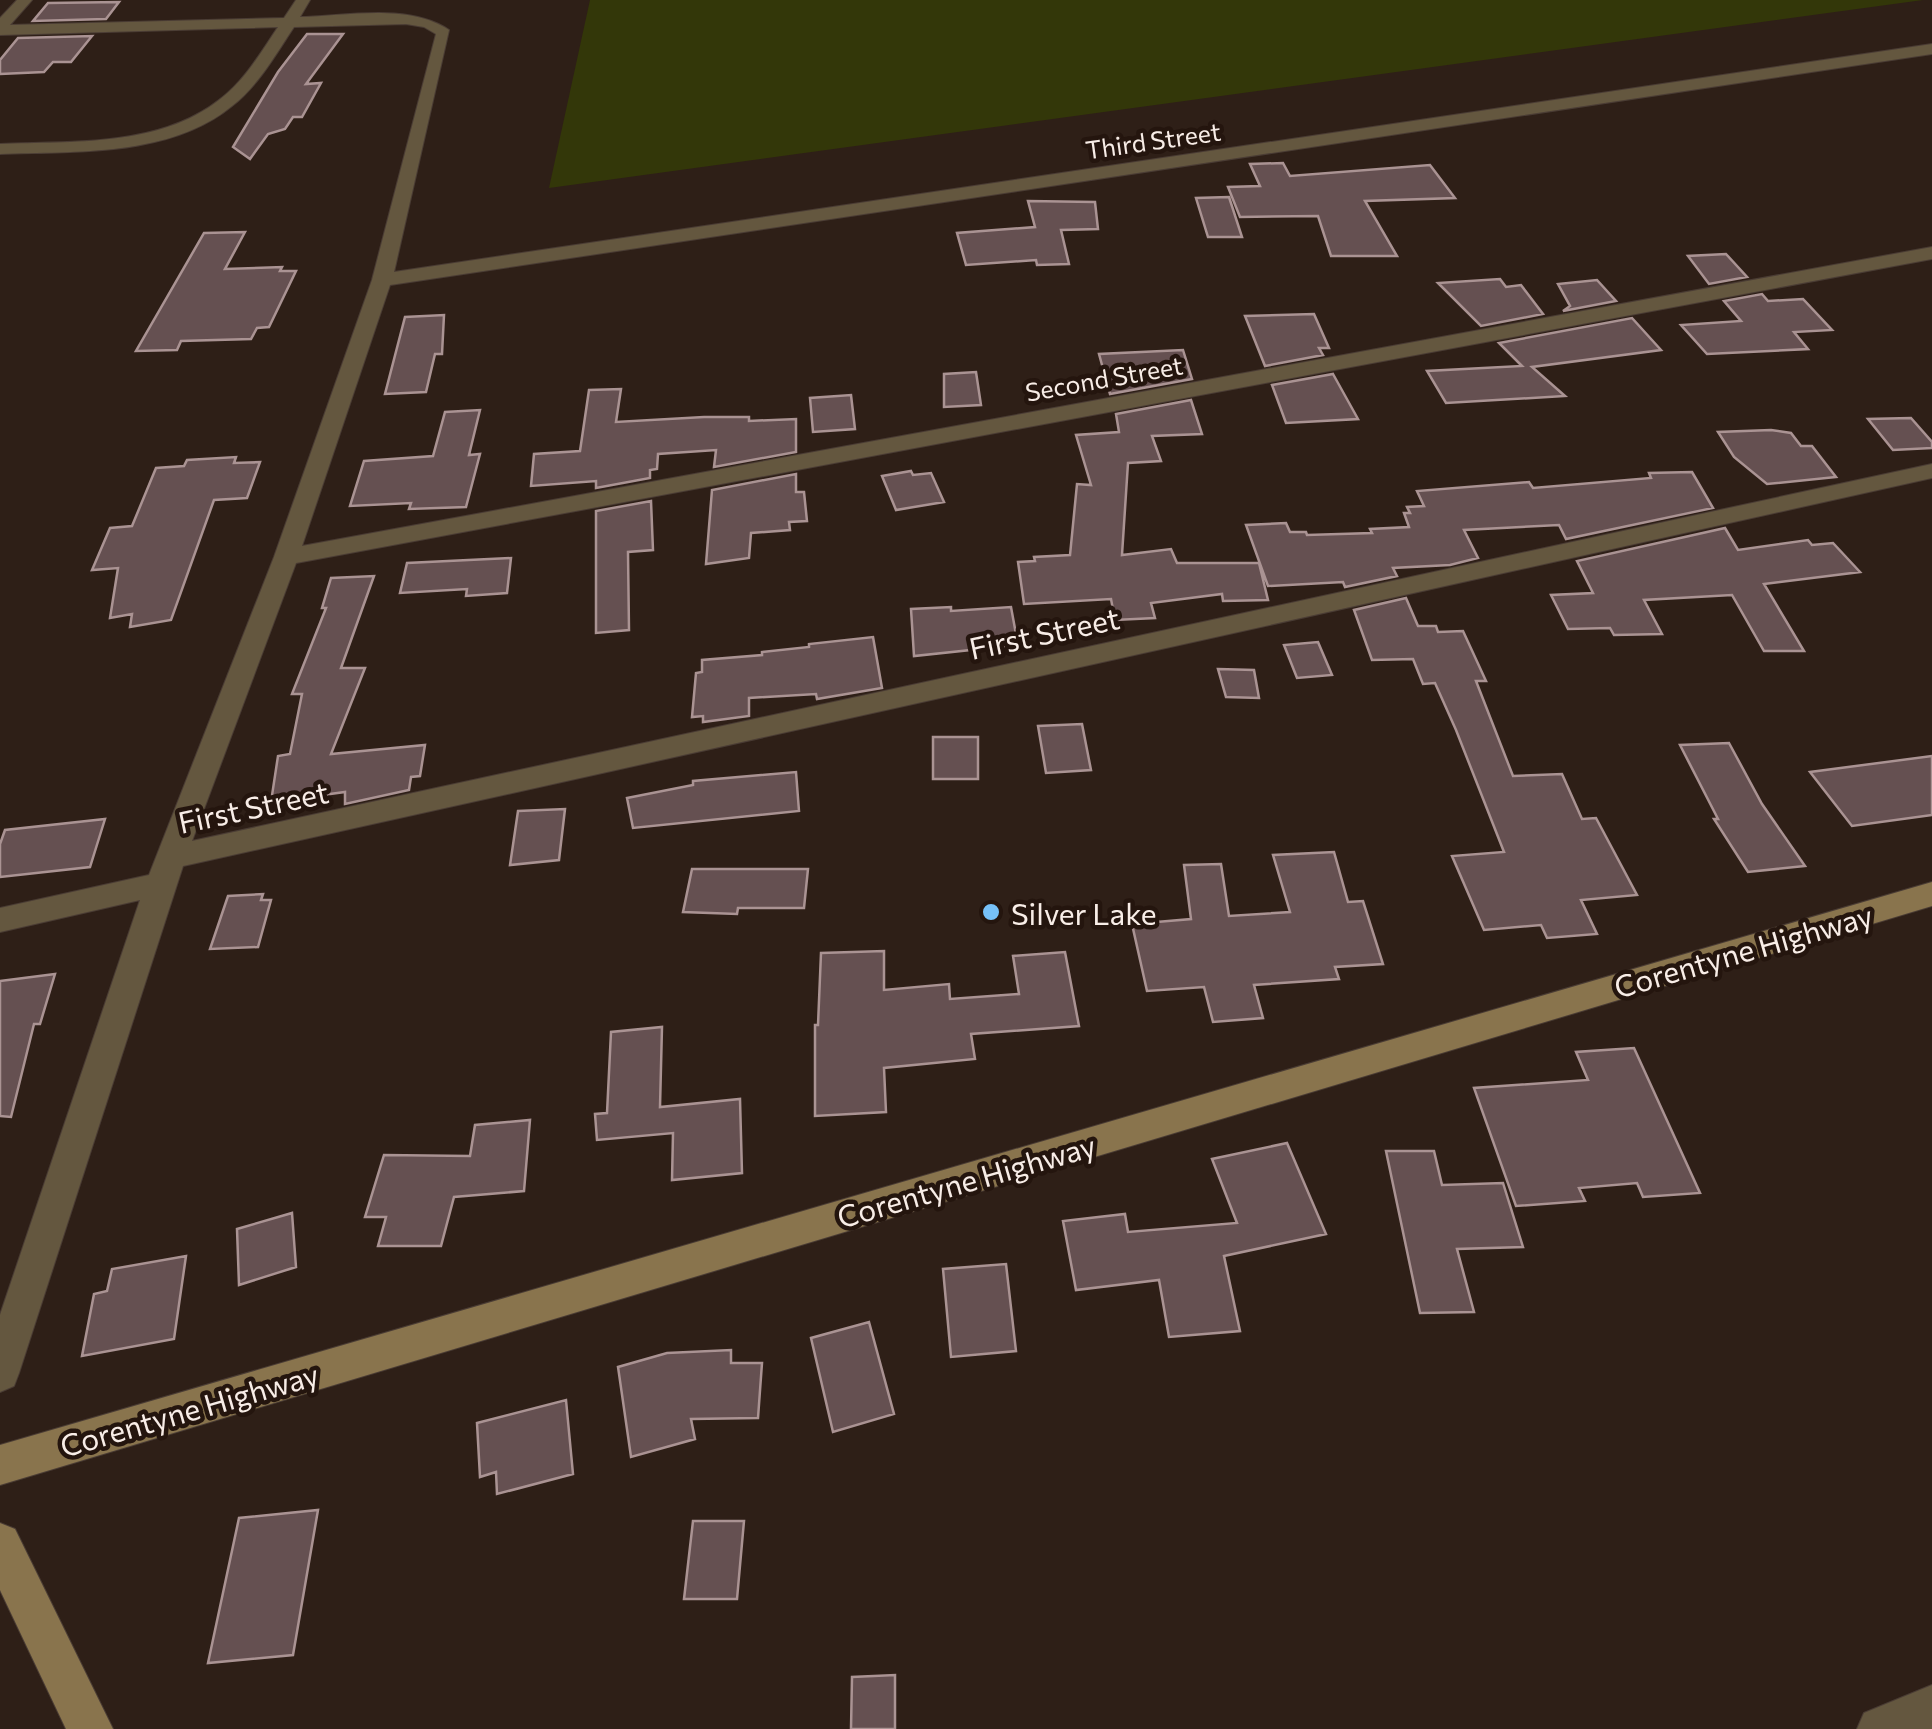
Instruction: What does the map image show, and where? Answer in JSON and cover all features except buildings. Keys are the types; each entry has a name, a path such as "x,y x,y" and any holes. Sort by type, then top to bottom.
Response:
{"main road":[{"name":"Corentyne Highway","path":"0,1465 1932,894"},
{"path":"0,1544 90,1729"}],"street":[{"path":"0,29 25,0"},
{"path":"0,149 118,142 172,130 204,117 228,103 303,0"},
{"path":"0,29 406,19 429,22 444,33 382,280 286,557 166,870 0,1374"},
{"name":"Third Street","path":"382,280 1932,48"},
{"name":"Second Street","path":"286,557 1932,253"},
{"name":"First Street","path":"0,920 166,870 1932,471"},
{"path":"1880,1729 1932,1706"}],"green space":[{"path":"590,0 1923,0 549,188"}],"place":[{"name":"Silver Lake","path":"991,912"}]}
